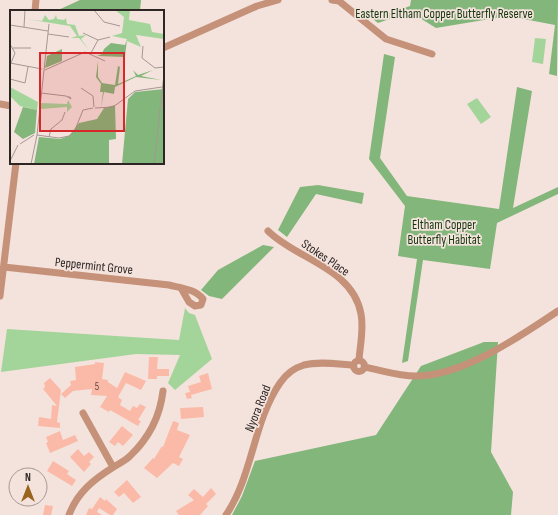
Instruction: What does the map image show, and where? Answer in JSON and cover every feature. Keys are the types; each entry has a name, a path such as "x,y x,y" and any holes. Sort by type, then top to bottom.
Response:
{"street":[{"path":"35,10 36,0"},
{"path":"164,48 257,6 278,0"},
{"path":"337,0 386,39 432,54"},
{"path":"0,104 10,106"},
{"path":"0,296 16,164"},
{"name":"Stokes Place","path":"268,230 276,240 331,272 348,286 361,314 362,364"},
{"name":"Peppermint Grove","path":"4,267 181,288"},
{"path":"362,364 417,376 433,375 480,359 511,342 558,312"},
{"name":"Nyora Road","path":"226,515 239,492 268,404 280,382 294,369 304,366 319,364 353,365 353,369 358,372 361,371 362,364"},
{"path":"69,515 73,503 86,488 113,467 129,457 151,431 161,410 164,391"},
{"path":"83,413 113,467"}],"green space":[{"path":"80,0 141,0 140,10 58,10"},
{"name":"Eastern Eltham Copper Butterfly Reserve","path":"411,0 558,0 557,76 549,74 555,25 508,16 436,28 410,12 378,23 373,19 410,6"},
{"path":"535,38 546,39 543,64 532,62"},
{"name":"Eltham Copper Butterfly Habitat","path":"384,54 395,57 380,158 407,196 499,209 517,87 532,91 513,208 558,187 558,194 497,223 490,269 423,260 408,361 402,363 417,259 398,256 405,206 369,159"},
{"path":"477,98 491,117 481,124 467,104"},
{"path":"318,185 364,193 362,204 316,194 287,237 278,230 300,187"},
{"path":"263,245 274,247 222,299 209,296 201,290 218,270"},
{"path":"185,308 189,313 195,315 212,359 175,390 168,383 180,355 136,354 1,372 7,329 179,340"},
{"path":"484,342 498,342 491,452 513,492 511,515 232,515 242,496 255,461 376,435 421,366"}],"building":[{"path":"149,357 158,357 157,369 169,369 169,376 157,376 157,379 148,379"},
{"path":"95,362 104,363 102,379 108,380 108,382 117,388 125,372 146,381 141,390 126,383 118,397 122,400 120,405 130,411 133,406 137,408 140,404 146,407 138,420 141,421 138,426 110,410 109,412 100,407 107,396 91,395 92,389 73,391 65,398 61,394 71,385 70,381 76,380 75,367 95,364"},
{"path":"208,373 212,389 191,395 192,398 187,399 185,393 190,392 188,386 201,382 199,376"},
{"path":"50,378 61,390 57,422 60,423 60,428 38,426 39,417 51,419 52,405 57,406 43,389 45,387 44,383"},
{"path":"203,407 204,417 181,419 180,408"},
{"path":"173,421 179,423 177,430 190,435 179,457 183,459 179,466 173,463 157,478 144,468 153,458 154,459 162,446 163,447"},
{"path":"122,426 133,435 123,446 118,442 115,446 109,442"},
{"path":"60,431 63,440 75,435 78,441 50,453 46,443 48,442 46,437"},
{"path":"78,449 84,456 89,452 94,457 89,462 91,464 84,472 70,457"},
{"path":"53,461 69,471 67,474 76,480 72,486 48,472"},
{"path":"127,480 141,497 133,503 124,493 119,497 114,492"},
{"path":"211,488 216,494 206,504 208,506 200,515 179,515 176,511 194,500 188,495 194,489 203,497"},
{"path":"100,497 105,501 106,499 117,509 113,515 110,515 99,508 97,512 102,515 86,515 89,508 92,509"},
{"path":"48,505 53,506 51,515 43,515 45,507 48,507"}]}
